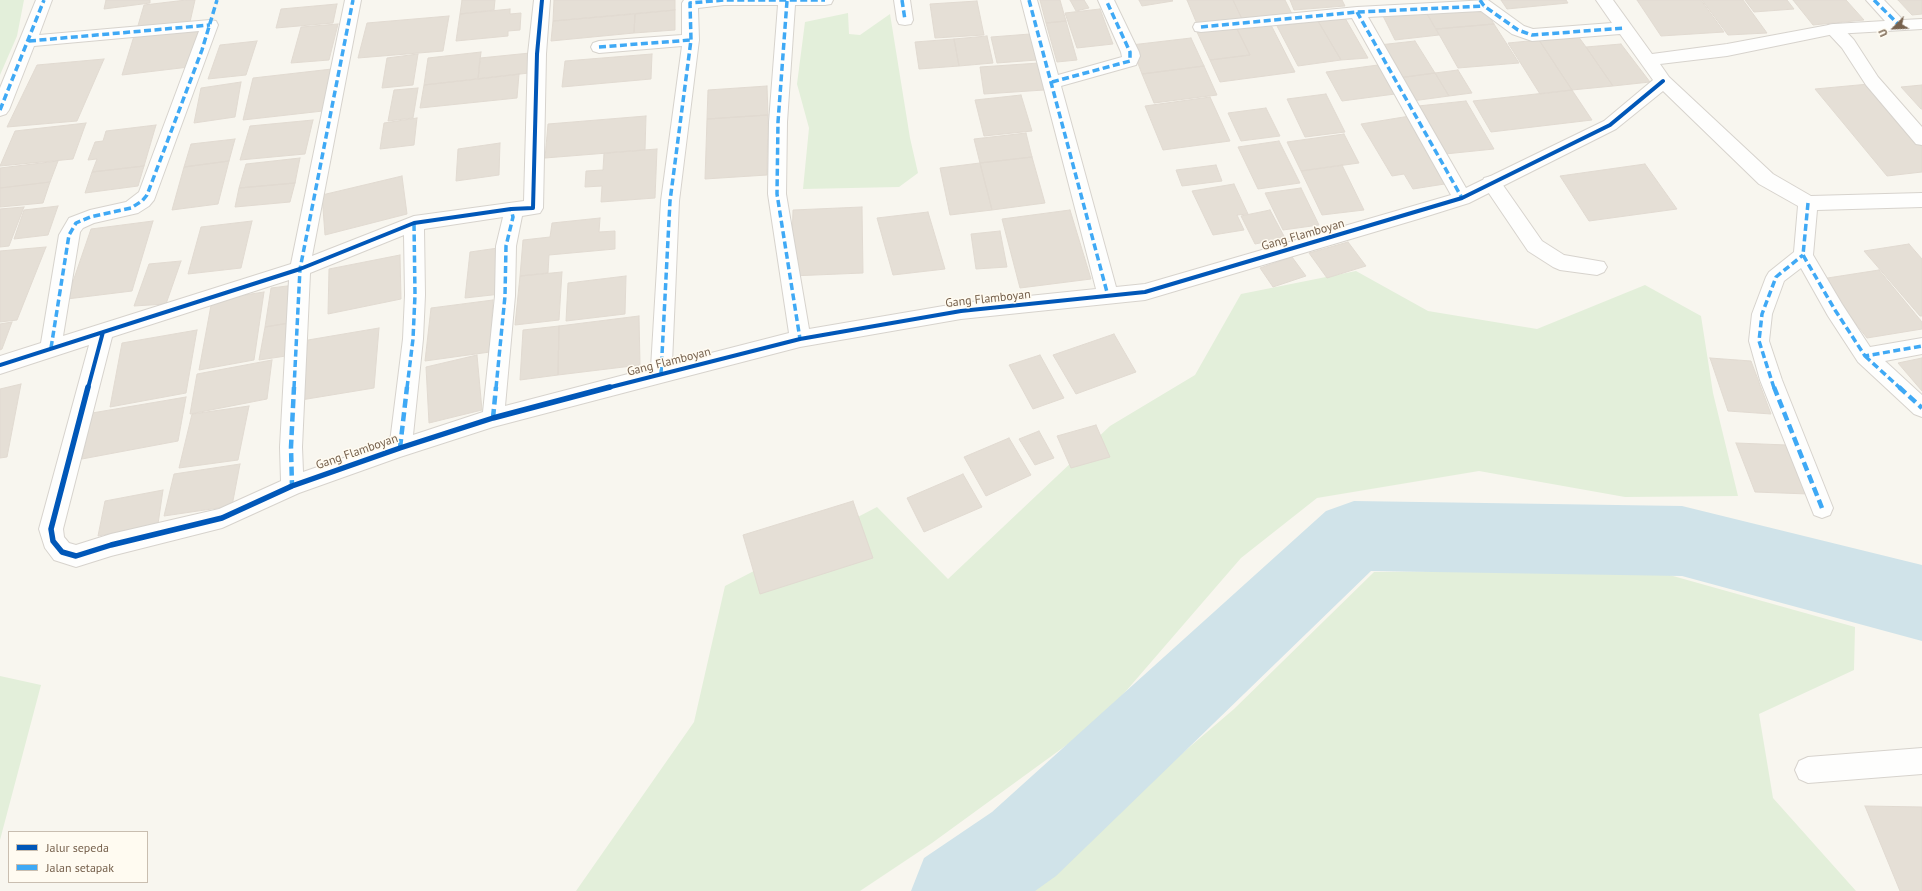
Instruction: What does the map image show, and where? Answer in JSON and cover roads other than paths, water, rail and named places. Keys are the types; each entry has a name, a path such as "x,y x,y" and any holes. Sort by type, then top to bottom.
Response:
{"street":[{"path":"0,110 44,0"},
{"path":"292,486 291,448 300,268 353,0"},
{"path":"0,365 300,268 414,223 511,209 533,208 537,54 542,0"},
{"path":"661,374 670,202 691,40 690,3 724,0 825,0"},
{"path":"902,0 905,20"},
{"path":"1029,0 1108,296"},
{"path":"1052,82 1130,61 1130,52 1106,0"},
{"path":"1604,0 1663,81 1766,179 1808,203 1922,200"},
{"path":"1874,0 1900,26"},
{"path":"787,1 778,122 777,194 800,338"},
{"path":"1201,27 1357,12 1482,3 1518,30 1532,35 1624,28"},
{"path":"1357,12 1462,198"},
{"path":"1648,60 1727,50 1834,29 1922,24"},
{"path":"28,41 210,25 147,195 142,201 131,208 90,217 76,223 69,235 51,348"},
{"path":"1834,29 1848,44 1872,81 1922,139"},
{"path":"599,47 691,40"},
{"name":"Gang Flamboyan","path":"103,332 51,529 53,541 62,552 76,556 111,545 222,518 292,486 400,448 493,418 800,338 961,311 1145,292 1462,198 1610,125 1663,81"},
{"path":"1491,183 1535,246 1560,262 1597,267"},
{"path":"1808,203 1803,255 1835,310 1865,356 1922,408"},
{"path":"493,418 505,296 506,246 513,217 511,209"},
{"path":"400,448 413,339 416,295 414,223"},
{"path":"1803,255 1776,277 1762,314 1759,341 1771,380 1822,508"},
{"path":"1865,356 1922,346"},
{"path":"1808,770 1922,761"}],"waterway":[{"path":"957,891 1024,844 1354,536 1682,541 1922,603"}]}
